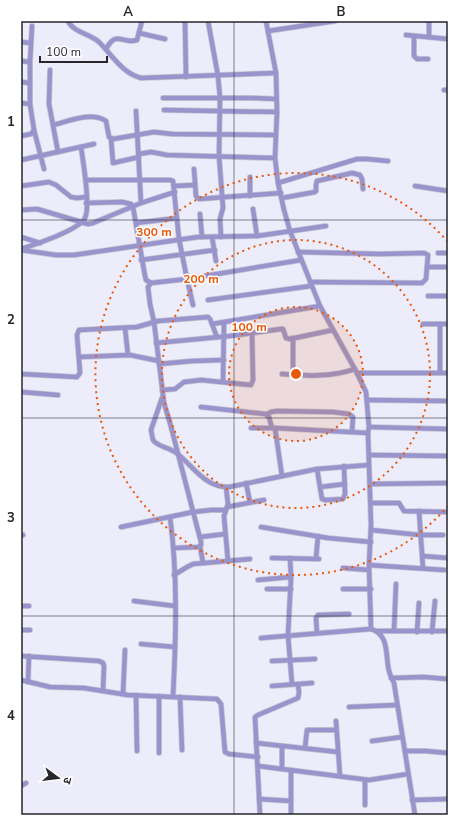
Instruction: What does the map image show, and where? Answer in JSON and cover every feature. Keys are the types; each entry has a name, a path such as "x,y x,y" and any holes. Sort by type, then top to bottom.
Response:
{"street":[{"path":"68,21 74,28 94,38 106,48 124,69 135,76 147,79 276,73"},
{"path":"106,48 112,40 119,39 135,41 138,38 142,21"},
{"path":"185,21 186,77"},
{"path":"208,21 218,76 220,98 220,156 223,208 220,222 221,237"},
{"path":"266,21 276,73 277,112 275,158 278,183 290,231 320,306 366,392 369,427 371,503 371,542 369,567 371,589 371,629"},
{"path":"268,31 335,21"},
{"path":"429,21 429,37"},
{"path":"32,26 30,104 34,130 44,169"},
{"path":"139,33 165,40"},
{"path":"406,35 448,39"},
{"path":"414,36 414,56 417,59 428,60"},
{"path":"21,42 31,43"},
{"path":"21,61 30,62"},
{"path":"50,70 49,104 58,152"},
{"path":"21,82 30,83"},
{"path":"163,98 276,99"},
{"path":"21,103 30,104"},
{"path":"164,110 277,112"},
{"path":"136,111 141,203"},
{"path":"53,125 87,117 95,117 106,121 109,137 111,138 113,163 151,152 167,156 275,158"},
{"path":"21,136 31,134 34,130"},
{"path":"111,138 154,132 172,134 276,135"},
{"path":"21,160 94,144"},
{"path":"21,250 40,243 82,222 86,215 86,180 80,147"},
{"path":"278,183 357,159 388,161"},
{"path":"194,169 194,185 196,196 199,199 281,196 315,192 318,181 352,173 360,176 362,179 363,189"},
{"path":"250,177 250,196"},
{"path":"86,180 173,181 179,239 186,279 193,304"},
{"path":"21,186 50,182 71,197 86,197"},
{"path":"174,186 194,185"},
{"path":"415,186 448,191"},
{"path":"21,210 37,209 82,222 93,223 141,203 175,192"},
{"path":"86,203 127,202 131,204 136,223 144,276 146,280 151,283 186,279 301,260"},
{"path":"253,209 257,236"},
{"path":"200,214 202,237"},
{"path":"136,223 177,218"},
{"path":"21,250 56,255 74,255 179,239 257,236 326,226"},
{"path":"21,237 40,243"},
{"path":"212,237 216,261"},
{"path":"141,260 182,256 214,250"},
{"path":"208,300 310,284 422,283 426,279 428,256 424,253 380,254 298,252"},
{"path":"438,253 448,253"},
{"path":"427,267 448,267"},
{"path":"151,283 148,287 154,322 163,398 200,537 203,563"},
{"path":"428,296 448,296"},
{"path":"212,324 320,306"},
{"path":"21,374 77,377 80,373 78,331 82,330 137,327 154,322 206,317 210,318 216,337"},
{"path":"223,382 224,322"},
{"path":"423,324 448,324"},
{"path":"440,324 440,372"},
{"path":"125,328 128,355"},
{"path":"156,343 224,337 282,329 286,338 293,338 333,330"},
{"path":"162,390 175,389 187,382 201,380 249,385 252,384 252,333"},
{"path":"293,338 293,375"},
{"path":"79,357 128,355 159,363 224,360"},
{"path":"282,374 321,375 356,371 448,373"},
{"path":"21,392 58,394"},
{"path":"163,398 151,430 154,443 170,449 204,479 215,484 226,487 317,469 369,465"},
{"path":"367,400 448,401"},
{"path":"201,407 267,414 277,411 333,412 349,414 353,417 352,432"},
{"path":"267,414 274,428 282,476"},
{"path":"369,427 448,429"},
{"path":"251,428 368,433"},
{"path":"369,455 448,456"},
{"path":"317,469 321,496 323,500 343,498 345,496 344,466"},
{"path":"246,483 250,502"},
{"path":"370,484 448,483"},
{"path":"320,487 345,484"},
{"path":"226,487 226,509 224,514 228,562"},
{"path":"122,527 193,512 226,509 250,502 264,500"},
{"path":"371,503 399,503 403,511 448,512"},
{"path":"419,511 423,568"},
{"path":"170,517 174,548 175,606 173,697"},
{"path":"261,527 318,536 371,542"},
{"path":"371,530 420,535 443,535"},
{"path":"200,537 225,534"},
{"path":"272,558 317,558 318,536"},
{"path":"174,548 200,546"},
{"path":"422,556 448,558"},
{"path":"290,558 291,577 288,635 292,684"},
{"path":"174,575 190,565 250,559"},
{"path":"343,568 423,568 444,570"},
{"path":"258,580 291,577"},
{"path":"394,631 396,584"},
{"path":"267,589 290,589"},
{"path":"343,589 371,589"},
{"path":"134,601 175,606"},
{"path":"432,632 435,601"},
{"path":"418,632 420,603"},
{"path":"21,606 29,606"},
{"path":"316,632 316,618 318,615 349,614"},
{"path":"261,638 316,632 371,629 378,631 448,632"},
{"path":"21,630 30,630"},
{"path":"378,631 385,643 389,671 394,683 415,815"},
{"path":"141,644 175,647"},
{"path":"123,694 125,650"},
{"path":"21,656 99,661 103,663 104,666 103,691"},
{"path":"28,682 29,656"},
{"path":"272,661 315,659"},
{"path":"392,678 423,677 448,679"},
{"path":"21,680 50,687 78,688 123,694 214,698 219,700 221,704 225,752 230,754 258,757"},
{"path":"272,686 312,683"},
{"path":"260,815 255,721 256,716 296,699 299,695 298,684"},
{"path":"136,695 137,752"},
{"path":"159,696 159,753"},
{"path":"180,697 182,750"},
{"path":"349,707 397,705"},
{"path":"336,721 340,776"},
{"path":"305,748 307,730 336,730"},
{"path":"372,741 402,737"},
{"path":"256,743 338,752"},
{"path":"282,746 282,769"},
{"path":"405,751 448,753"},
{"path":"258,766 365,780 408,774"},
{"path":"291,770 291,815"},
{"path":"365,780 365,805"},
{"path":"21,786 26,783"},
{"path":"259,799 291,801"},
{"path":"412,800 448,800"}]}
